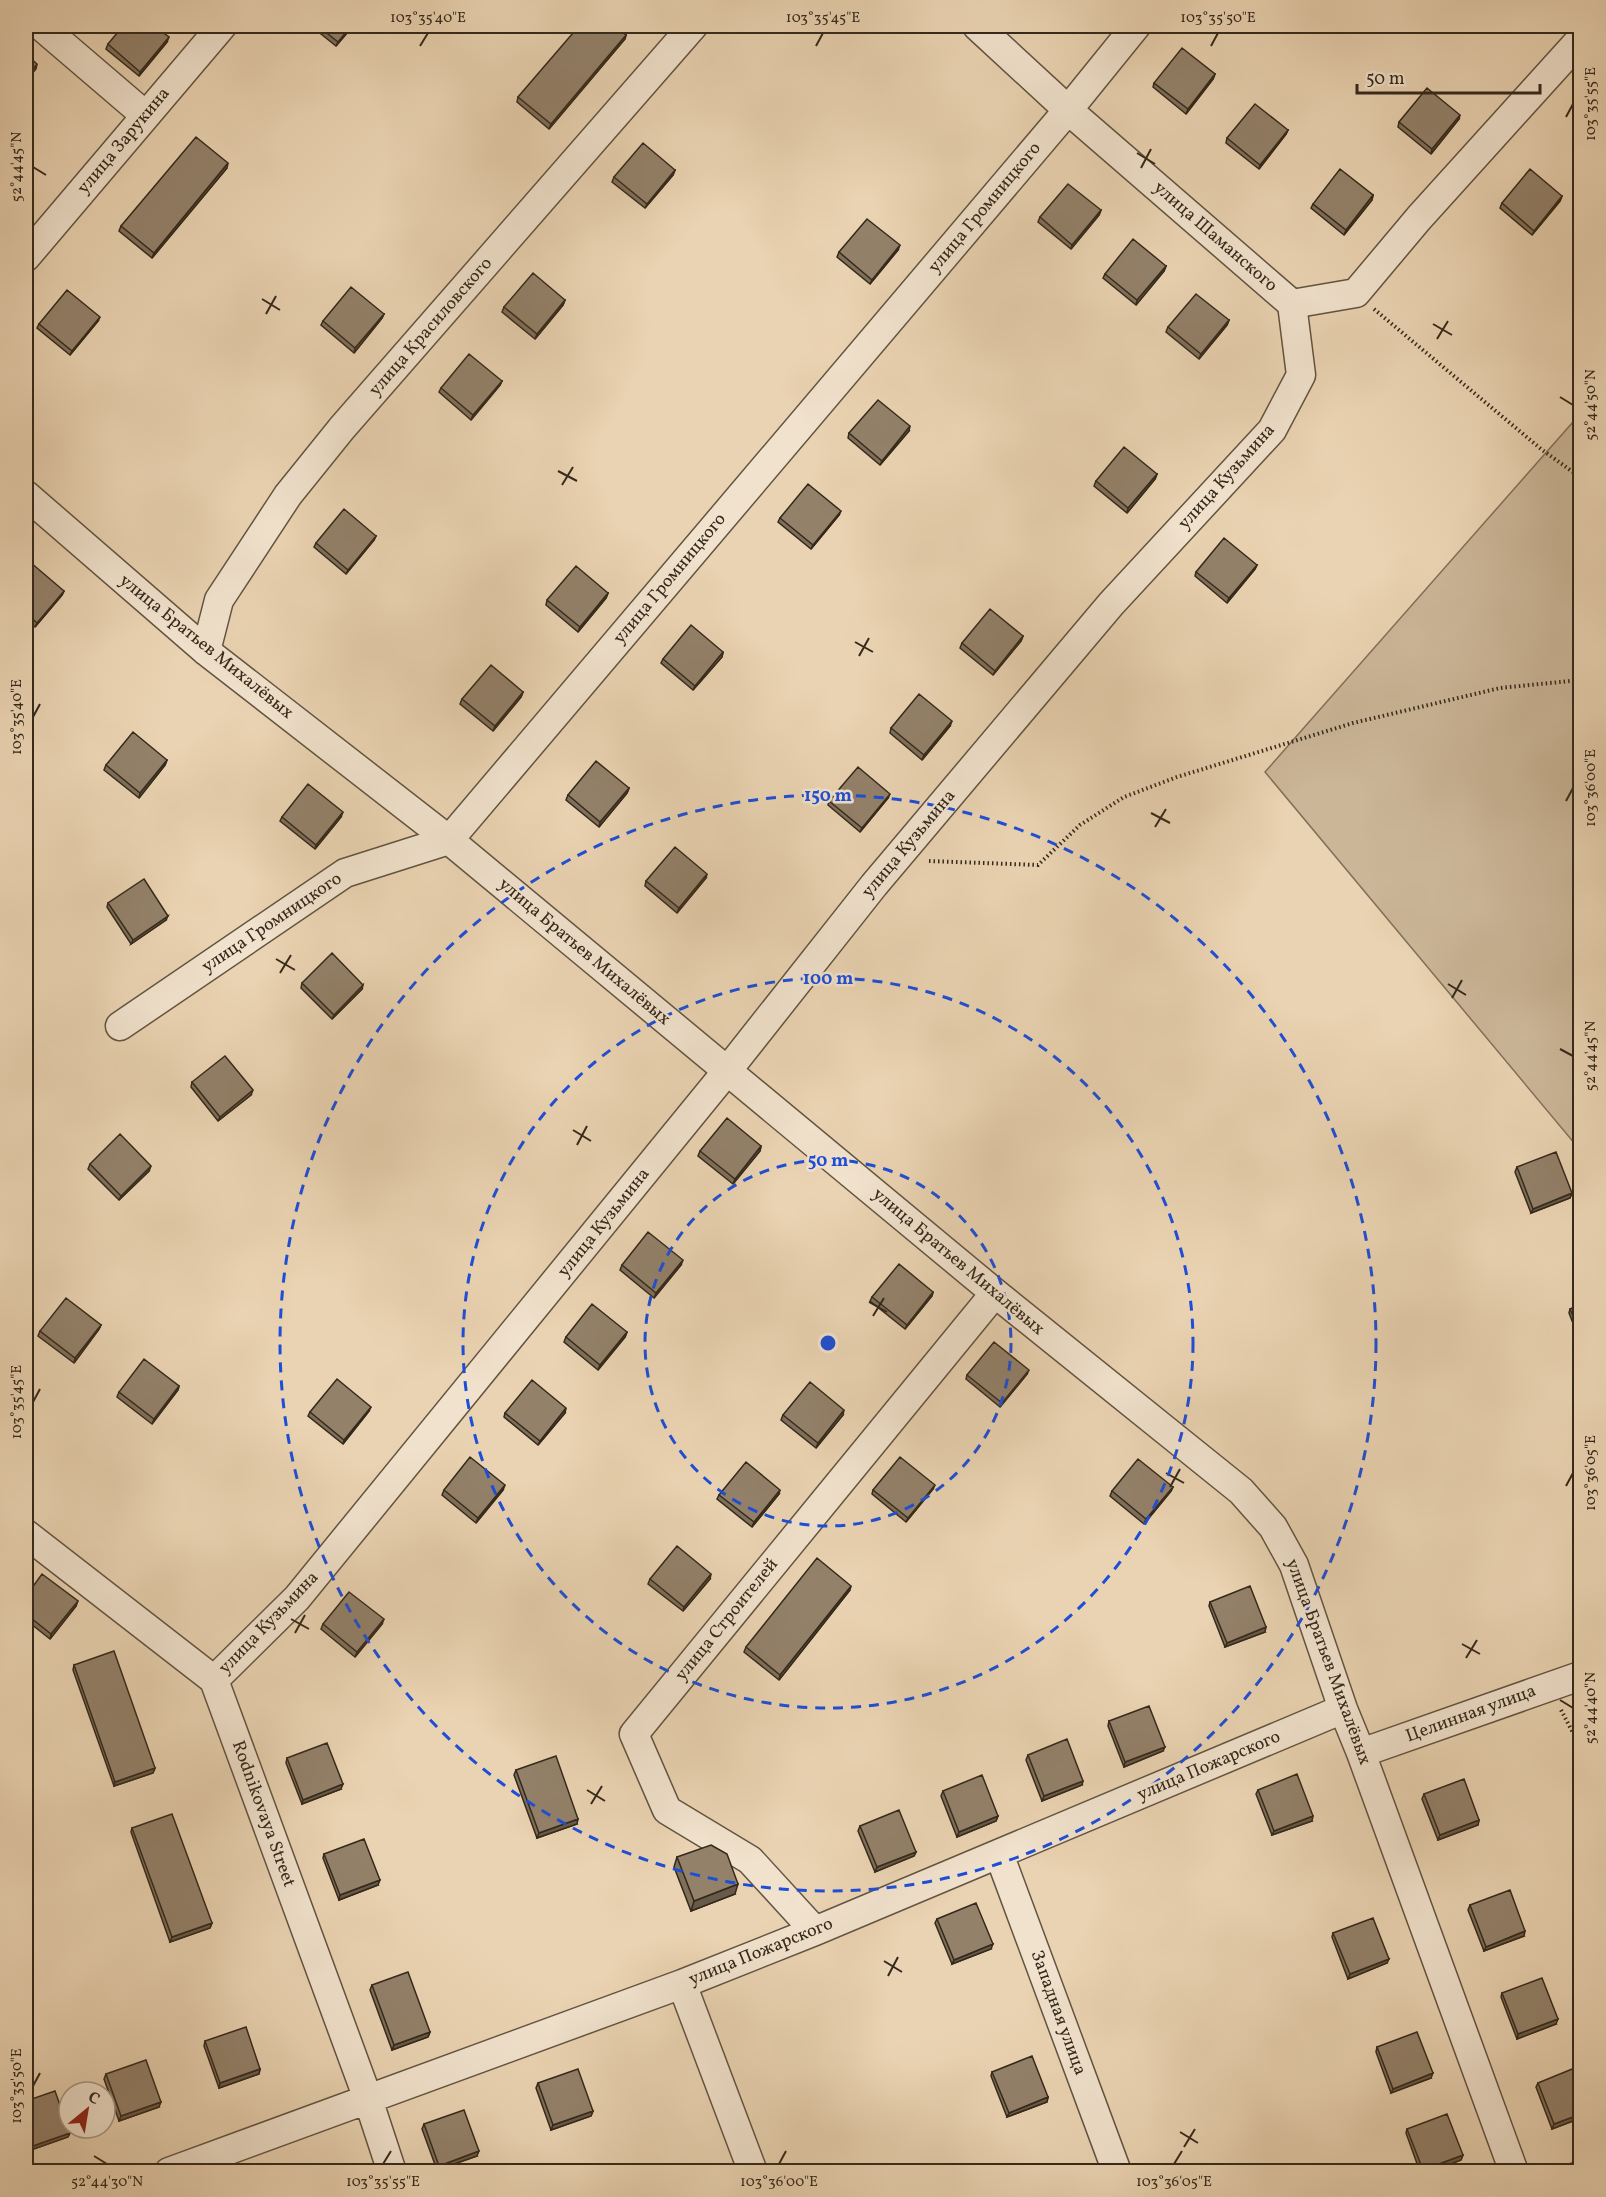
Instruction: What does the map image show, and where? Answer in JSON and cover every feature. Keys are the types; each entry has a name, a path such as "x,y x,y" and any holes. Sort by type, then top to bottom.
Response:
{"street":[{"path":"41,26 145,115"},
{"name":"улица Зарукина","path":"26,257 222,26"},
{"name":"улица Красиловского","path":"206,651 219,600 288,495 342,428 693,26"},
{"name":"улица Шаманского","path":"977,26 1068,110 1292,304"},
{"name":"улица Громницкого","path":"120,1026 345,873 449,840 1068,110 1136,26"},
{"path":"1292,304 1356,293 1419,218 1581,40"},
{"name":"улица Кузьмина","path":"214,1680 297,1599 727,1071 896,859 1111,604 1272,430 1301,375 1292,304"},
{"name":"улица Братьев Михалёвых","path":"26,495 206,651 449,840 995,1293 1241,1491 1273,1527 1294,1565 1343,1709 1514,2172"},
{"name":"улица Строителей","path":"815,1931 750,1860 667,1810 634,1734 995,1293"},
{"path":"26,1534 214,1680"},
{"name":"Целинная улица","path":"1361,1753 1581,1676"},
{"name":"Rodnikovaya Street","path":"214,1680 368,2099 392,2172"},
{"name":"улица Пожарского","path":"169,2172 682,1984 815,1931 1343,1709"},
{"name":"Западная улица","path":"999,1854 1117,2172"},
{"path":"682,1984 753,2172"}],"path":[{"path":"1356,293 1540,449 1581,477"},
{"path":"896,859 1038,865 1080,825 1124,797 1177,777 1353,723 1500,688 1581,680"},
{"path":"1548,1687 1581,1746"}],"shaded area":[{"path":"1580,414 1580,1150 1265,772"}],"building":[{"path":"123,26 154,26 169,37 140,72 108,44"},
{"path":"318,26 351,26 338,42"},
{"path":"579,26 615,26 626,35 551,124 518,97"},
{"path":"1182,48 1215,74 1188,109 1154,83"},
{"path":"26,54 37,64 26,79"},
{"path":"1427,88 1460,115 1432,149 1399,122"},
{"path":"1255,104 1288,130 1260,165 1227,138"},
{"path":"196,137 228,163 154,253 121,226"},
{"path":"643,143 675,170 647,204 614,177"},
{"path":"1340,169 1373,195 1346,230 1313,204"},
{"path":"1530,169 1562,196 1534,231 1502,203"},
{"path":"1068,184 1101,210 1072,245 1040,217"},
{"path":"867,219 900,245 872,280 839,252"},
{"path":"1133,239 1166,266 1137,300 1105,274"},
{"path":"533,273 565,300 537,334 504,307"},
{"path":"351,287 384,314 355,348 323,321"},
{"path":"67,290 100,317 72,351 39,324"},
{"path":"1196,294 1229,320 1201,354 1168,327"},
{"path":"469,354 502,381 473,415 441,388"},
{"path":"878,400 910,426 882,461 849,433"},
{"path":"1124,447 1157,474 1128,508 1096,481"},
{"path":"808,484 841,511 813,545 780,518"},
{"path":"344,509 376,536 348,570 316,543"},
{"path":"1224,538 1257,565 1229,598 1196,572"},
{"path":"30,562 64,591 37,623 26,613 26,568"},
{"path":"576,566 608,593 580,627 547,600"},
{"path":"990,609 1023,636 995,671 962,643"},
{"path":"691,625 723,652 695,686 663,659"},
{"path":"491,665 523,692 495,726 462,699"},
{"path":"919,694 952,721 924,755 891,728"},
{"path":"133,732 167,760 140,793 106,765"},
{"path":"596,761 629,788 600,822 568,795"},
{"path":"858,767 890,794 862,828 829,801"},
{"path":"308,784 343,812 316,845 282,817"},
{"path":"675,847 707,874 679,908 646,881"},
{"path":"144,879 168,916 133,940 108,903"},
{"path":"332,953 363,985 334,1015 302,983"},
{"path":"225,1056 253,1090 220,1117 192,1082"},
{"path":"727,1118 761,1146 735,1179 700,1151"},
{"path":"120,1134 151,1166 121,1196 90,1164"},
{"path":"1556,1152 1572,1193 1533,1209 1517,1167"},
{"path":"648,1232 683,1260 656,1293 622,1265"},
{"path":"899,1264 933,1292 907,1325 872,1297"},
{"path":"66,1298 101,1325 75,1358 40,1331"},
{"path":"592,1304 627,1332 600,1365 566,1337"},
{"path":"1581,1305 1581,1335 1570,1309"},
{"path":"994,1342 1029,1370 1002,1403 967,1375"},
{"path":"144,1359 179,1386 154,1419 119,1392"},
{"path":"337,1379 371,1407 344,1440 310,1412"},
{"path":"532,1380 566,1408 540,1441 505,1413"},
{"path":"810,1382 844,1410 818,1443 783,1415"},
{"path":"470,1457 505,1485 478,1518 444,1490"},
{"path":"900,1457 935,1485 908,1518 873,1490"},
{"path":"1138,1459 1173,1487 1146,1519 1112,1491"},
{"path":"746,1462 780,1490 754,1522 719,1495"},
{"path":"677,1546 711,1574 684,1607 650,1579"},
{"path":"817,1558 851,1586 780,1675 746,1647"},
{"path":"42,1574 78,1601 51,1634 26,1614 26,1596"},
{"path":"1250,1586 1266,1627 1227,1643 1210,1602"},
{"path":"349,1592 384,1619 357,1652 323,1624"},
{"path":"114,1651 155,1768 115,1782 74,1665"},
{"path":"1149,1706 1165,1747 1125,1762 1109,1721"},
{"path":"1067,1739 1083,1781 1044,1796 1028,1755"},
{"path":"327,1743 343,1784 303,1800 287,1758"},
{"path":"556,1756 578,1819 539,1833 516,1770"},
{"path":"1297,1774 1313,1816 1274,1831 1258,1790"},
{"path":"982,1775 998,1816 959,1832 943,1791"},
{"path":"1464,1779 1479,1820 1440,1835 1424,1794"},
{"path":"899,1810 916,1852 877,1867 860,1826"},
{"path":"172,1814 212,1923 172,1937 132,1828"},
{"path":"364,1839 380,1880 340,1895 324,1854"},
{"path":"711,1845 727,1854 738,1884 694,1901 677,1857"},
{"path":"1510,1890 1525,1931 1486,1947 1470,1905"},
{"path":"976,1903 993,1944 954,1960 937,1919"},
{"path":"1373,1918 1389,1959 1350,1974 1333,1933"},
{"path":"408,1972 430,2032 394,2045 372,1985"},
{"path":"1542,1978 1558,2019 1518,2034 1502,1993"},
{"path":"246,2027 260,2069 220,2083 205,2041"},
{"path":"1417,2032 1433,2073 1393,2089 1377,2047"},
{"path":"1032,2056 1048,2097 1009,2113 992,2072"},
{"path":"146,2060 161,2102 121,2116 117,2105 117,2080 108,2080 106,2074"},
{"path":"1577,2067 1581,2076 1581,2114 1554,2124 1538,2083"},
{"path":"578,2069 593,2111 553,2125 538,2083"},
{"path":"55,2091 57,2138 30,2147 26,2134 26,2101"},
{"path":"464,2110 479,2151 439,2166 424,2124"},
{"path":"1447,2114 1463,2155 1423,2170 1407,2129"},
{"path":"1581,2160 1581,2172 1572,2172 1569,2164"},
{"path":"714,2165 716,2172 697,2172"}]}
